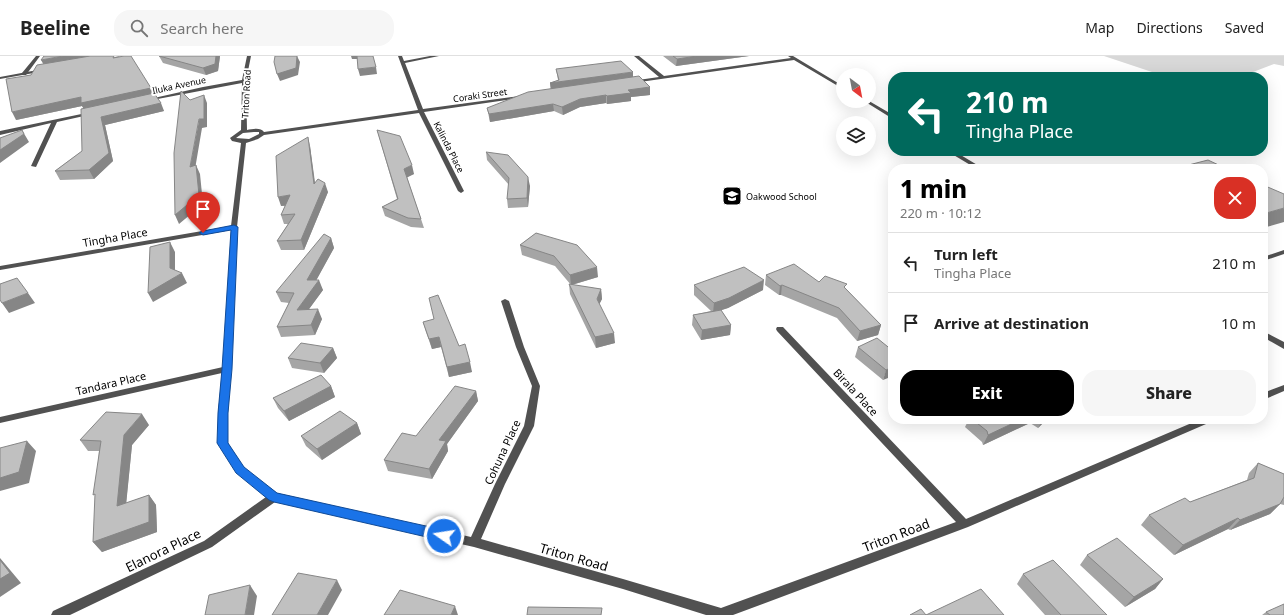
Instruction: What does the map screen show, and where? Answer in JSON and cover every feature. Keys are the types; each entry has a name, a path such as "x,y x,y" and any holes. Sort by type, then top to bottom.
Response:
{"street":[{"path":"24,74 38,56"},
{"name":"Triton Road","path":"249,56 244,82 244,136 234,227 227,369 223,413 223,443 240,470 274,497 474,542 623,584 721,615 964,524 1198,424"},
{"name":"Kalinda Place","path":"400,56 421,110 461,191"},
{"path":"403,62 436,56"},
{"path":"636,56 662,78"},
{"path":"790,56 836,84"},
{"path":"624,83 795,59"},
{"path":"0,78 46,70"},
{"name":"Iluka Avenue","path":"144,101 203,88 244,82"},
{"name":"Coraki Street","path":"262,134 421,110 530,96"},
{"path":"876,107 888,114"},
{"path":"0,133 99,111"},
{"path":"34,166 55,121"},
{"path":"258,131 262,134 258,138 244,136 258,131"},
{"path":"958,156 972,164"},
{"name":"Tingha Place","path":"0,268 234,227"},
{"path":"1268,257 1284,252"},
{"name":"Cohuna Place","path":"474,542 500,484 529,426 536,386 520,347 505,301"},
{"name":"Birala Place","path":"780,329 964,524"},
{"path":"1268,337 1284,346"},
{"name":"Tandara Place","path":"0,420 227,369"},
{"path":"1268,395 1284,388"},
{"name":"Elanora Place","path":"57,615 208,544 274,497"}],"shaded area":[{"path":"1104,56 1284,56 1284,66 1274,64 1253,72 1152,72"}],"building":[{"path":"44,56 63,56 41,60"},
{"path":"90,56 114,56 113,58 131,56 151,88 81,103 81,97 12,112 6,79 31,75 37,65"},
{"path":"159,56 216,56 215,64 203,68"},
{"path":"275,56 297,56 296,68 277,74 274,62"},
{"path":"357,56 373,56 376,67 358,69"},
{"path":"673,56 697,56 677,59"},
{"path":"621,61 633,72 550,83 559,80 556,69"},
{"path":"639,76 650,87 628,90 631,93 580,99 562,107 553,104 489,114 487,108 528,92"},
{"path":"181,91 190,100 204,95 204,119 199,119 190,167 196,165 199,195 175,215 174,153"},
{"path":"154,93 161,103 101,117 109,153 89,170 55,171 82,151 81,109"},
{"path":"22,130 24,134 0,150 0,138"},
{"path":"377,130 400,136 412,165 404,169 421,219 408,218 382,207 398,199"},
{"path":"308,137 314,184 318,179 325,183 301,240 277,241 295,214 281,215 290,195 278,197 276,156"},
{"path":"486,152 508,155 528,177 527,198 507,199 509,178"},
{"path":"1208,160 1216,164 1192,164"},
{"path":"1268,187 1284,194 1284,208 1268,213"},
{"path":"536,233 577,245 597,267 570,275 554,256 520,245"},
{"path":"324,234 331,238 307,280 319,280 297,310 318,309 311,325 277,327 294,293 276,292"},
{"path":"170,242 170,268 182,273 148,293 150,247"},
{"path":"794,264 819,282 825,276 847,284 844,287 881,325 860,331 839,308 782,285 780,286 766,275"},
{"path":"744,267 764,280 729,298 714,303 694,285"},
{"path":"17,278 28,293 2,303 0,300 0,284"},
{"path":"569,284 601,289 597,299 614,333 595,337"},
{"path":"438,295 459,346 465,344 470,362 447,367 439,337 429,339 423,322 434,319 429,298"},
{"path":"721,310 731,325 702,330 693,315"},
{"path":"877,338 888,347 888,369 886,370 858,347"},
{"path":"301,343 333,348 320,363 288,358"},
{"path":"321,375 331,386 284,411 273,398"},
{"path":"455,386 476,391 439,440 446,441 429,469 384,460 402,433 416,436"},
{"path":"340,411 357,423 317,449 301,436"},
{"path":"106,412 142,414 124,435 117,506 149,495 149,522 93,542 95,494 93,495 101,441 80,440"},
{"path":"978,424 1011,424 988,435 987,431"},
{"path":"27,441 19,472 0,478 0,448"},
{"path":"1258,463 1284,474 1284,497 1280,504 1240,520 1238,518 1183,545 1149,515 1185,498 1190,502 1254,478"},
{"path":"1117,538 1163,579 1134,597 1087,555"},
{"path":"0,560 10,573 0,579"},
{"path":"1053,560 1107,615 1061,615 1023,574"},
{"path":"298,573 337,580 317,615 272,615"},
{"path":"250,585 245,615 205,615 209,595"},
{"path":"981,589 1004,615 926,615"},
{"path":"400,590 455,606 451,615 384,615"},
{"path":"1284,604 1284,615 1270,615 1266,612"},
{"path":"528,607 602,608 601,615 527,615"},
{"path":"921,609 926,615 910,615"}],"place":[{"name":"Oakwood School","path":"732,196"}],"route":[{"path":"203,233 234,227 227,369 223,413 223,443 240,470 274,497 444,536"}]}
